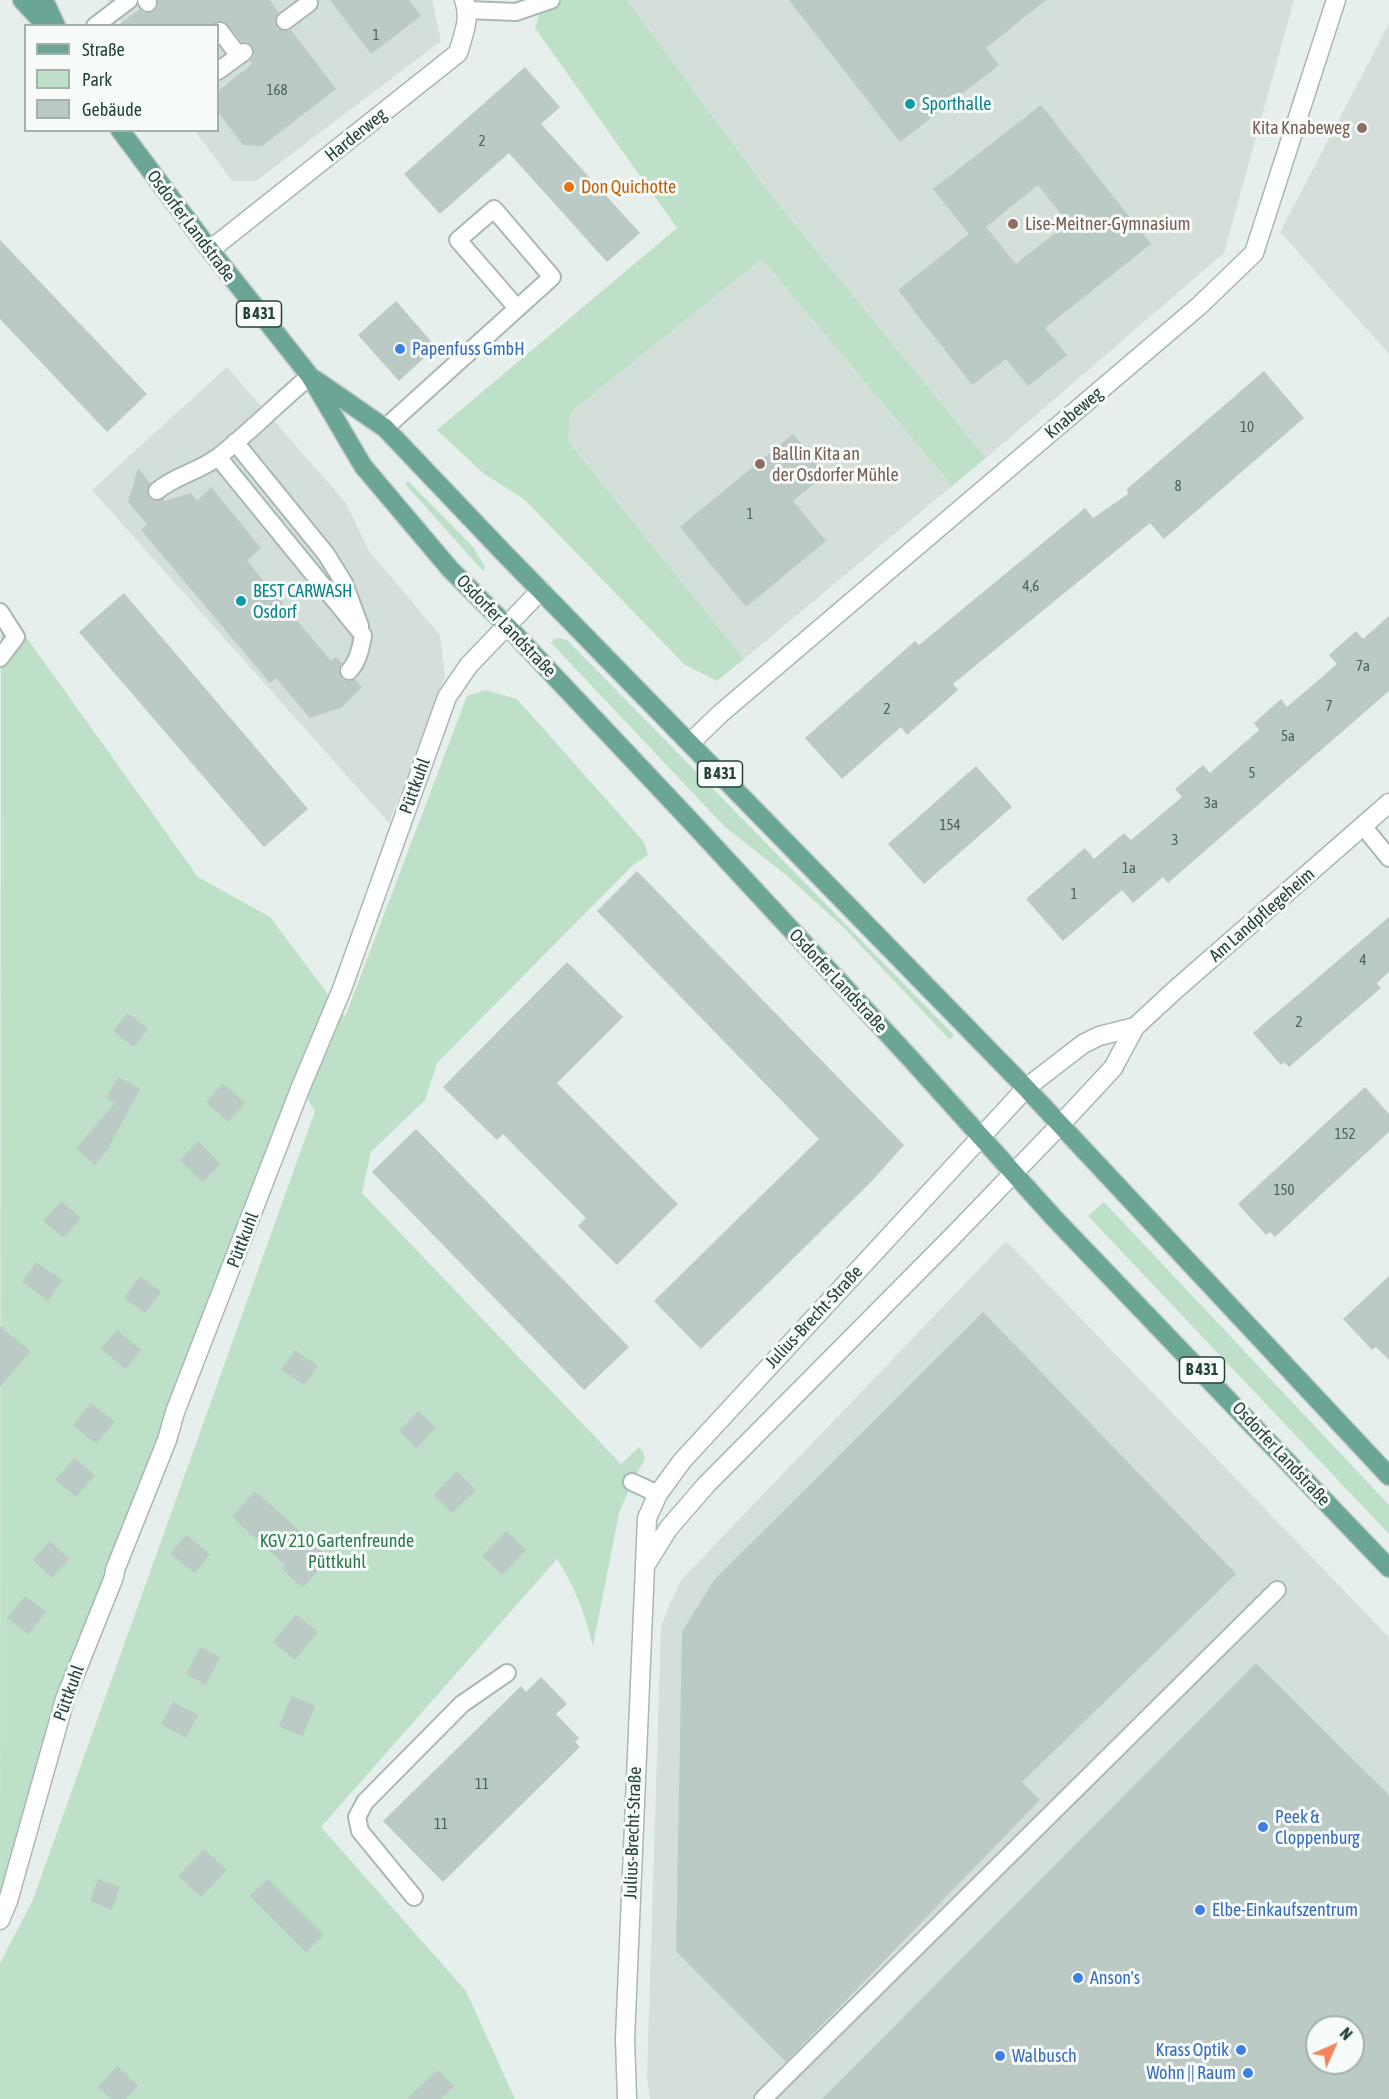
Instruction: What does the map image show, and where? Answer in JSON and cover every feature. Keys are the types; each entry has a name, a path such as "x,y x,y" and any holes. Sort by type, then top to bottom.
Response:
{"main road":[{"path":"22,0 44,24"},
{"path":"44,0 55,24"},
{"name":"Osdorfer Landstraße","path":"128,133 210,250 310,376 363,466 450,569 507,626 686,816 1014,1173 1389,1568"},
{"name":"Osdorfer Landstraße","path":"310,376 385,428 1026,1088 1389,1476"}],"street":[{"name":"Knabeweg","path":"690,743 720,714 1199,306 1254,253 1336,0"},
{"name":"Harderweg","path":"210,250 458,53 465,30 466,5"},
{"name":"Püttkuhl","path":"0,1920 8,1901 65,1699 167,1440 175,1412 297,1098 342,988 447,697 469,666 541,590"},
{"name":"Am Landpflegeheim","path":"1060,1125 1113,1068 1135,1027 1389,803"},
{"name":"Am Landpflegeheim","path":"1026,1088 1083,1044 1099,1036 1135,1027"},
{"name":"Julius-Brecht-Straße","path":"627,2099 626,2027 646,1518 658,1494 682,1461 1026,1088"},
{"name":"Julius-Brecht-Straße","path":"644,1568 668,1529 706,1485 1060,1125"}],"lane":[{"path":"98,24 129,0"},
{"path":"285,21 309,3 307,0"},
{"path":"466,5 516,12 551,0"},
{"path":"219,68 241,54 220,31"},
{"path":"385,428 552,277 494,209 458,240 517,308"},
{"path":"157,491 172,480 196,472 218,457 310,376"},
{"path":"235,442 326,554 344,583 363,635 361,650 354,666 349,671"},
{"path":"218,457 363,635"},
{"path":"0,612 16,637 0,658"},
{"path":"1363,826 1389,858"},
{"path":"632,1482 658,1494"},
{"path":"763,2099 1277,1590"},
{"path":"414,1897 360,1831 357,1817 365,1802 462,1704 507,1673"}],"shaded area":[{"path":"107,0 432,0 441,41 256,181 232,181 196,132 219,132 219,24 122,24"},
{"name":"Lise-Meitner-Gymnasium","path":"627,0 1294,0 1224,253 986,458 770,194"},
{"name":"Kita Knabeweg","path":"1389,24 1389,354 1280,232"},
{"name":"Ballin Kita an der Osdorfer Mühle","path":"762,259 952,486 744,659 568,441 571,412"},
{"path":"227,367 346,503 369,551 440,635 445,676 389,823 92,490"},
{"path":"1006,1241 1389,1637 1389,2099 650,2099 647,2076 661,1627 682,1579"}],"green space":[{"path":"544,0 627,0 770,194 986,458 952,486 762,259 571,412 568,441 744,659 717,681 685,665 525,500 483,473 437,430 677,228 535,28"},
{"path":"408,481 474,548 485,567 483,571 405,484"},
{"name":"KGV 210 Gartenfreunde Püttkuhl","path":"1,602 198,877 270,917 345,1017 467,696 485,690 517,699 644,842 648,855 632,866 437,1063 425,1100 371,1152 362,1193 621,1464 639,1447 645,1459 619,1513 593,1646 579,1601 557,1559 321,1827 466,1991 515,2099 0,2099 0,1963 32,1902 315,1111 301,1089 175,1412 0,1911"},
{"path":"558,638 567,640 573,646 954,1035 950,1040 843,927 785,874 725,827 551,643"},
{"path":"1104,1202 1389,1505 1389,1534 1088,1216"}],"building":[{"path":"158,0 270,0 279,13 275,22 277,28 291,30 336,89 262,146 243,145 219,113 219,90 252,64 250,61 254,56 253,46 248,42 242,42 224,21 214,24 120,24 140,9 144,13 153,12 158,7"},
{"path":"330,0 409,0 421,16 371,54"},
{"name":"Sporthalle","path":"789,0 1046,0 986,48 999,65 900,142"},
{"path":"525,67 560,107 541,124 640,233 607,262 509,153 440,214 404,174"},
{"path":"1041,105 1151,244 1045,328 1067,355 1028,386 1006,359 972,385 898,290 969,234 933,189","holes":["1038,185 1068,223 1016,264 986,227"]},
{"path":"0,240 147,394 107,432 0,319"},
{"path":"396,301 436,347 399,381 358,335"},
{"path":"1264,371 1304,418 1164,539 1150,523 953,684 958,690 907,735 901,727 842,779 805,738 915,641 919,645 1085,508 1093,518 1128,494 1127,489"},
{"path":"793,434 826,474 793,501 826,541 746,607 680,527"},
{"name":"BEST CARWASH Osdorf","path":"138,468 150,483 147,493 153,501 164,499 165,501 191,493 197,501 211,487 261,548 247,561 331,661 336,657 342,663 339,670 342,679 348,681 355,679 362,687 342,707 310,718 276,678 270,683 141,530 147,524 128,502"},
{"path":"124,593 308,809 264,847 79,632"},
{"path":"1389,616 1389,691 1168,883 1163,877 1133,903 1122,890 1063,941 1026,899 1085,848 1094,859 1124,833 1131,840 1182,797 1175,789 1203,765 1210,773 1259,730 1254,723 1281,699 1287,707 1337,664 1329,655 1356,631 1363,639"},
{"path":"976,766 1012,807 924,884 888,844"},
{"path":"637,871 904,1145 871,1182 701,1349 654,1301 819,1139 597,911"},
{"path":"1389,917 1389,972 1377,983 1381,988 1289,1067 1284,1062 1281,1065 1253,1033"},
{"path":"567,962 623,1017 557,1083 678,1204 617,1265 578,1226 586,1218 503,1134 497,1140 443,1087"},
{"path":"127,1013 148,1029 134,1047 113,1031"},
{"path":"118,1077 140,1089 111,1146 95,1165 76,1148 115,1103 106,1098"},
{"path":"223,1083 245,1103 228,1122 206,1102"},
{"path":"1365,1087 1389,1114 1389,1132 1275,1237 1270,1232 1266,1235 1238,1204"},
{"path":"416,1129 629,1347 584,1390 372,1172"},
{"path":"198,1141 221,1164 202,1182 180,1160"},
{"path":"61,1201 81,1218 64,1238 43,1221"},
{"path":"36,1262 62,1280 48,1301 22,1282"},
{"path":"140,1276 161,1292 145,1313 124,1298"},
{"path":"1389,1276 1389,1360 1376,1347 1372,1350 1343,1319"},
{"path":"983,1312 1236,1574 1022,1782 1040,1800 786,2062 676,1951 682,1632 714,1580"},
{"path":"0,1326 30,1351 0,1387"},
{"path":"117,1330 141,1350 126,1369 101,1349"},
{"path":"295,1350 318,1366 304,1385 281,1370"},
{"path":"91,1403 115,1422 96,1444 73,1425"},
{"path":"418,1411 436,1427 417,1448 399,1431"},
{"path":"74,1458 95,1475 76,1497 55,1480"},
{"path":"457,1471 476,1490 452,1513 434,1495"},
{"path":"255,1491 329,1557 303,1588 282,1569 285,1565 232,1517"},
{"path":"506,1531 526,1550 502,1575 482,1556"},
{"path":"186,1535 210,1554 195,1573 170,1554"},
{"path":"50,1541 69,1559 52,1578 33,1560"},
{"path":"25,1596 46,1612 28,1634 7,1618"},
{"path":"296,1614 318,1632 295,1660 273,1642"},
{"path":"200,1647 220,1657 206,1685 186,1674"},
{"name":"Elbe-Einkaufszentrum","path":"1256,1663 1389,1795 1389,2099 822,2099"},
{"path":"541,1677 567,1704 556,1714 579,1738 575,1742 580,1747 443,1882 383,1821 521,1686 526,1692"},
{"path":"291,1696 315,1705 303,1736 279,1727"},
{"path":"173,1702 198,1715 186,1738 161,1724"},
{"path":"204,1849 227,1870 201,1897 178,1876"},
{"path":"98,1879 120,1887 112,1910 90,1901"},
{"path":"268,1879 324,1935 306,1952 250,1896"},
{"path":"117,2066 138,2086 126,2099 111,2099 98,2087"},
{"path":"437,2070 454,2086 441,2099 407,2099"}],"place":[{"name":"Sporthalle","path":"910,104"},
{"name":"Kita Knabeweg","path":"1362,128"},
{"name":"Don Quichotte","path":"569,187"},
{"name":"Lise-Meitner-Gymnasium","path":"1013,224"},
{"name":"Papenfuss GmbH","path":"400,349"},
{"name":"Ballin Kita an der Osdorfer Mühle","path":"760,464"},
{"name":"BEST CARWASH Osdorf","path":"241,601"},
{"name":"Peek & Cloppenburg","path":"1263,1827"},
{"name":"Elbe-Einkaufszentrum","path":"1200,1910"},
{"name":"Anson's","path":"1078,1978"},
{"name":"Krass Optik","path":"1241,2050"},
{"name":"Walbusch","path":"1000,2056"},
{"name":"Wohn || Raum","path":"1248,2073"}]}
